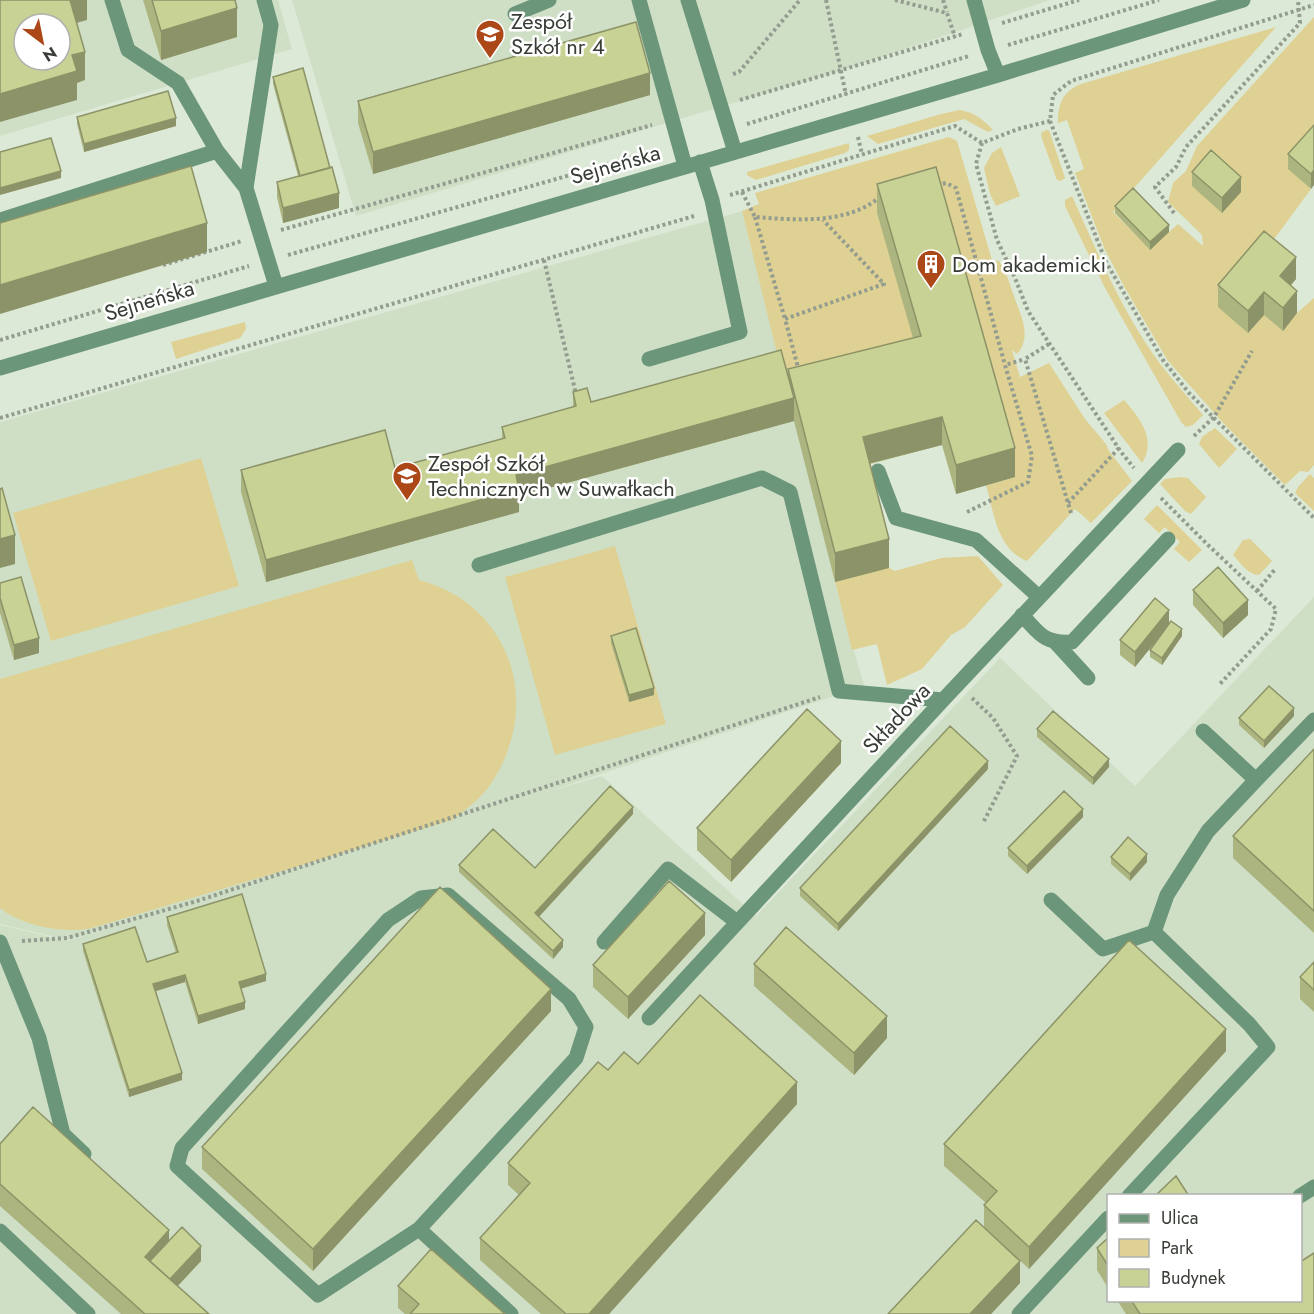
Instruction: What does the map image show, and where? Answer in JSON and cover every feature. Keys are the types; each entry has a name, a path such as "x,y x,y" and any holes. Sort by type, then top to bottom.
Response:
{"street":[{"path":"112,0 128,50 178,84 217,151 246,188 276,286"},
{"path":"246,188 271,25 264,0"},
{"path":"515,14 549,0"},
{"path":"639,0 679,144 693,164 712,200 740,332 649,359"},
{"path":"688,0 735,152"},
{"path":"974,0 988,50 998,75"},
{"name":"Sejneńska","path":"0,368 998,75 1243,0"},
{"path":"0,220 217,151"},
{"name":"Składowa","path":"649,1018 1178,450"},
{"path":"879,471 896,518 976,540 1039,597"},
{"path":"479,565 762,478 790,492 839,691 943,700"},
{"path":"1056,643 1072,642 1168,539"},
{"path":"1022,615 1043,637 1056,643 1088,678"},
{"path":"1154,932 1167,895 1208,831 1314,720"},
{"path":"1203,731 1256,780"},
{"path":"604,942 668,869 736,922"},
{"path":"448,895 569,999 586,1027 576,1058 419,1229 318,1295 177,1166 182,1148 388,920 421,898 448,895"},
{"path":"1051,900 1103,949 1154,932"},
{"path":"1131,1194 1268,1047 1249,1024 1154,932"},
{"path":"0,942 39,1038 63,1134 96,1166"},
{"path":"1019,1314 1107,1219"},
{"path":"419,1229 511,1314"},
{"path":"0,1232 88,1314"}],"path":[{"path":"713,81 739,72 800,0"},
{"path":"826,0 840,71"},
{"path":"895,0 947,13"},
{"path":"943,0 955,37"},
{"path":"720,105 1079,0"},
{"path":"728,129 1159,0"},
{"path":"1174,213 1155,187 1176,167 1186,147 1300,23 1298,0"},
{"path":"1314,5 1071,81 1053,95 1050,121 1106,262 1162,360 1189,393 1314,518"},
{"path":"159,266 672,120"},
{"path":"982,143 1018,129 1050,121"},
{"path":"0,417 696,216 712,200 955,126 982,143"},
{"path":"982,143 976,164 998,240 1028,311 1119,448 1146,483 1276,609 1271,629 1219,685"},
{"path":"0,340 679,144"},
{"path":"933,185 946,183 956,188 1032,456 1028,482 967,512"},
{"path":"742,192 755,217 799,372"},
{"path":"755,217 823,220 873,203 886,192"},
{"path":"785,319 884,284 823,220"},
{"path":"544,260 577,401"},
{"path":"1005,365 1025,359 1049,344"},
{"path":"1178,450 1214,417 1252,351"},
{"path":"1025,359 1071,513"},
{"path":"1068,503 1119,448"},
{"path":"1257,591 1276,568"},
{"path":"958,684 993,718 1017,756 983,823"},
{"path":"0,942 67,938 197,901 839,691"}],"shaded area":[{"path":"0,0 278,0 292,49 0,136"},
{"name":"Zespół Szkół nr 4","path":"292,0 1050,0 840,71 356,216"},
{"path":"742,211 835,582 864,686 544,793 602,776 756,916 1000,658 1135,786 1314,597 1314,1314 0,1314 0,925 68,941 115,926 68,940 0,924 0,422"}],"green space":[{"path":"1314,17 1314,140 1289,169 1311,189 1264,253 1248,333 1264,315 1283,330 1314,298 1314,465 1308,472 1300,471 1285,485 1224,424 1168,361 1105,250 1075,173 1084,169 1067,120 1058,123 1058,116 1062,99 1069,91 1081,84 1276,27 1113,212 1150,249 1178,224 1203,246 1202,235 1168,202 1173,183 1186,171 1197,146"},
{"path":"960,110 978,117 993,130 988,132 964,119 878,144 867,136 941,114"},
{"path":"1049,130 1065,178 1061,181 1057,180 1042,139 1041,133"},
{"path":"949,137 957,141 992,260 999,261 1004,269 1022,318 1025,333 1022,347 1017,354 1012,350 1020,377 1049,363 1085,419 1132,481 1091,523 1075,509 1027,561 1009,548 1003,539 986,485 1015,477 921,364 788,398 742,211 759,204 755,193"},
{"path":"849,143 849,150 845,153 756,180 747,175 747,172"},
{"path":"1001,147 1020,196 996,206 990,194 984,168 992,153"},
{"path":"1072,196 1112,283 1135,325 1161,365 1203,415 1193,425 1186,427 1181,422 1105,288 1065,206 1065,200"},
{"path":"245,322 246,329 240,338 176,359 171,342"},
{"path":"1124,400 1136,414 1145,430 1148,446 1142,463 1104,413"},
{"path":"1215,428 1237,449 1219,468 1199,444 1202,437"},
{"path":"201,458 239,586 51,641 13,513"},
{"path":"1310,474 1314,478 1314,511 1295,493"},
{"path":"1188,478 1206,497 1191,514 1185,511 1160,484 1165,479"},
{"path":"1157,505 1202,550 1189,562 1174,549 1180,542 1165,527 1159,533 1144,519"},
{"path":"1250,539 1272,561 1259,575 1248,571 1233,555 1243,540"},
{"path":"615,546 666,724 555,755 505,577"},
{"path":"978,556 1003,585 965,627 951,635 922,669 887,685 877,644 852,650 835,581 889,568 895,571 941,558"},
{"path":"412,560 419,580 450,592 476,610 495,633 509,659 515,688 515,718 508,749 490,785 470,806 452,820 92,928 69,930 44,927 20,920 0,908 0,679"}],"building":[{"path":"0,0 70,0 85,52 72,55 77,71 0,94"},
{"path":"152,0 235,0 237,8 161,31"},
{"path":"636,22 650,73 373,152 358,101"},
{"path":"303,68 330,168 300,176 273,77"},
{"path":"168,91 176,118 84,144 77,117"},
{"path":"1314,125 1314,170 1311,174 1288,154"},
{"path":"51,138 61,171 0,188 0,152"},
{"path":"1211,150 1241,177 1222,198 1192,172"},
{"path":"191,166 207,223 0,285 0,223"},
{"path":"332,167 339,193 283,208 277,182"},
{"path":"936,167 1015,448 956,465 942,417 863,437 889,539 835,553 788,369 921,336 877,184"},
{"path":"1133,188 1169,225 1150,242 1115,206"},
{"path":"1264,231 1296,257 1280,276 1297,291 1283,308 1264,292 1248,311 1218,285"},
{"path":"781,350 794,398 516,475 519,489 266,560 241,470 385,430 395,468 505,438 502,427 576,406 573,392 587,388 591,402"},
{"path":"2,488 15,535 0,539 0,489"},
{"path":"1218,567 1248,600 1223,623 1193,590"},
{"path":"21,577 39,638 14,645 0,598 0,583"},
{"path":"1155,598 1169,610 1135,652 1120,640"},
{"path":"1171,621 1182,629 1162,658 1150,650"},
{"path":"636,628 654,688 629,695 611,636"},
{"path":"1269,686 1294,708 1264,741 1239,718"},
{"path":"807,709 841,741 731,860 697,828"},
{"path":"1053,711 1109,759 1093,778 1037,729"},
{"path":"950,726 988,761 838,924 800,888"},
{"path":"1314,749 1314,911 1233,836"},
{"path":"610,786 633,807 535,913 563,940 553,951 459,865 493,829 535,868"},
{"path":"1064,791 1083,809 1027,866 1008,848"},
{"path":"1128,837 1147,854 1130,874 1111,857"},
{"path":"669,881 705,913 628,997 593,965"},
{"path":"440,887 551,989 313,1249 202,1147"},
{"path":"242,894 266,974 239,982 245,1002 198,1016 185,975 153,984 182,1073 129,1090 83,944 135,927 147,962 178,952 167,917"},
{"path":"786,927 887,1016 854,1053 754,964"},
{"path":"1129,940 1226,1029 1029,1247 984,1205 997,1191 944,1144"},
{"path":"1314,962 1314,990 1300,977"},
{"path":"700,995 797,1082 589,1314 566,1314 480,1238 530,1183 508,1163 598,1062 608,1070 624,1052 638,1064"},
{"path":"33,1107 169,1230 145,1257 209,1314 145,1314 0,1184 0,1144"},
{"path":"1176,1176 1188,1194 1157,1194"},
{"path":"976,1220 1020,1261 970,1314 888,1314"},
{"path":"182,1227 201,1246 170,1279 150,1261"},
{"path":"1107,1239 1107,1264 1097,1248"},
{"path":"431,1249 505,1314 410,1314 419,1304 398,1286"},
{"path":"1314,1253 1314,1314 1140,1314 1132,1302 1302,1302 1302,1261"}],"place":[{"name":"Zespół Szkół nr 4","path":"490,60"},
{"name":"Dom akademicki","path":"931,290"},
{"name":"Zespół Szkół Technicznych w Suwałkach","path":"407,502"}]}
